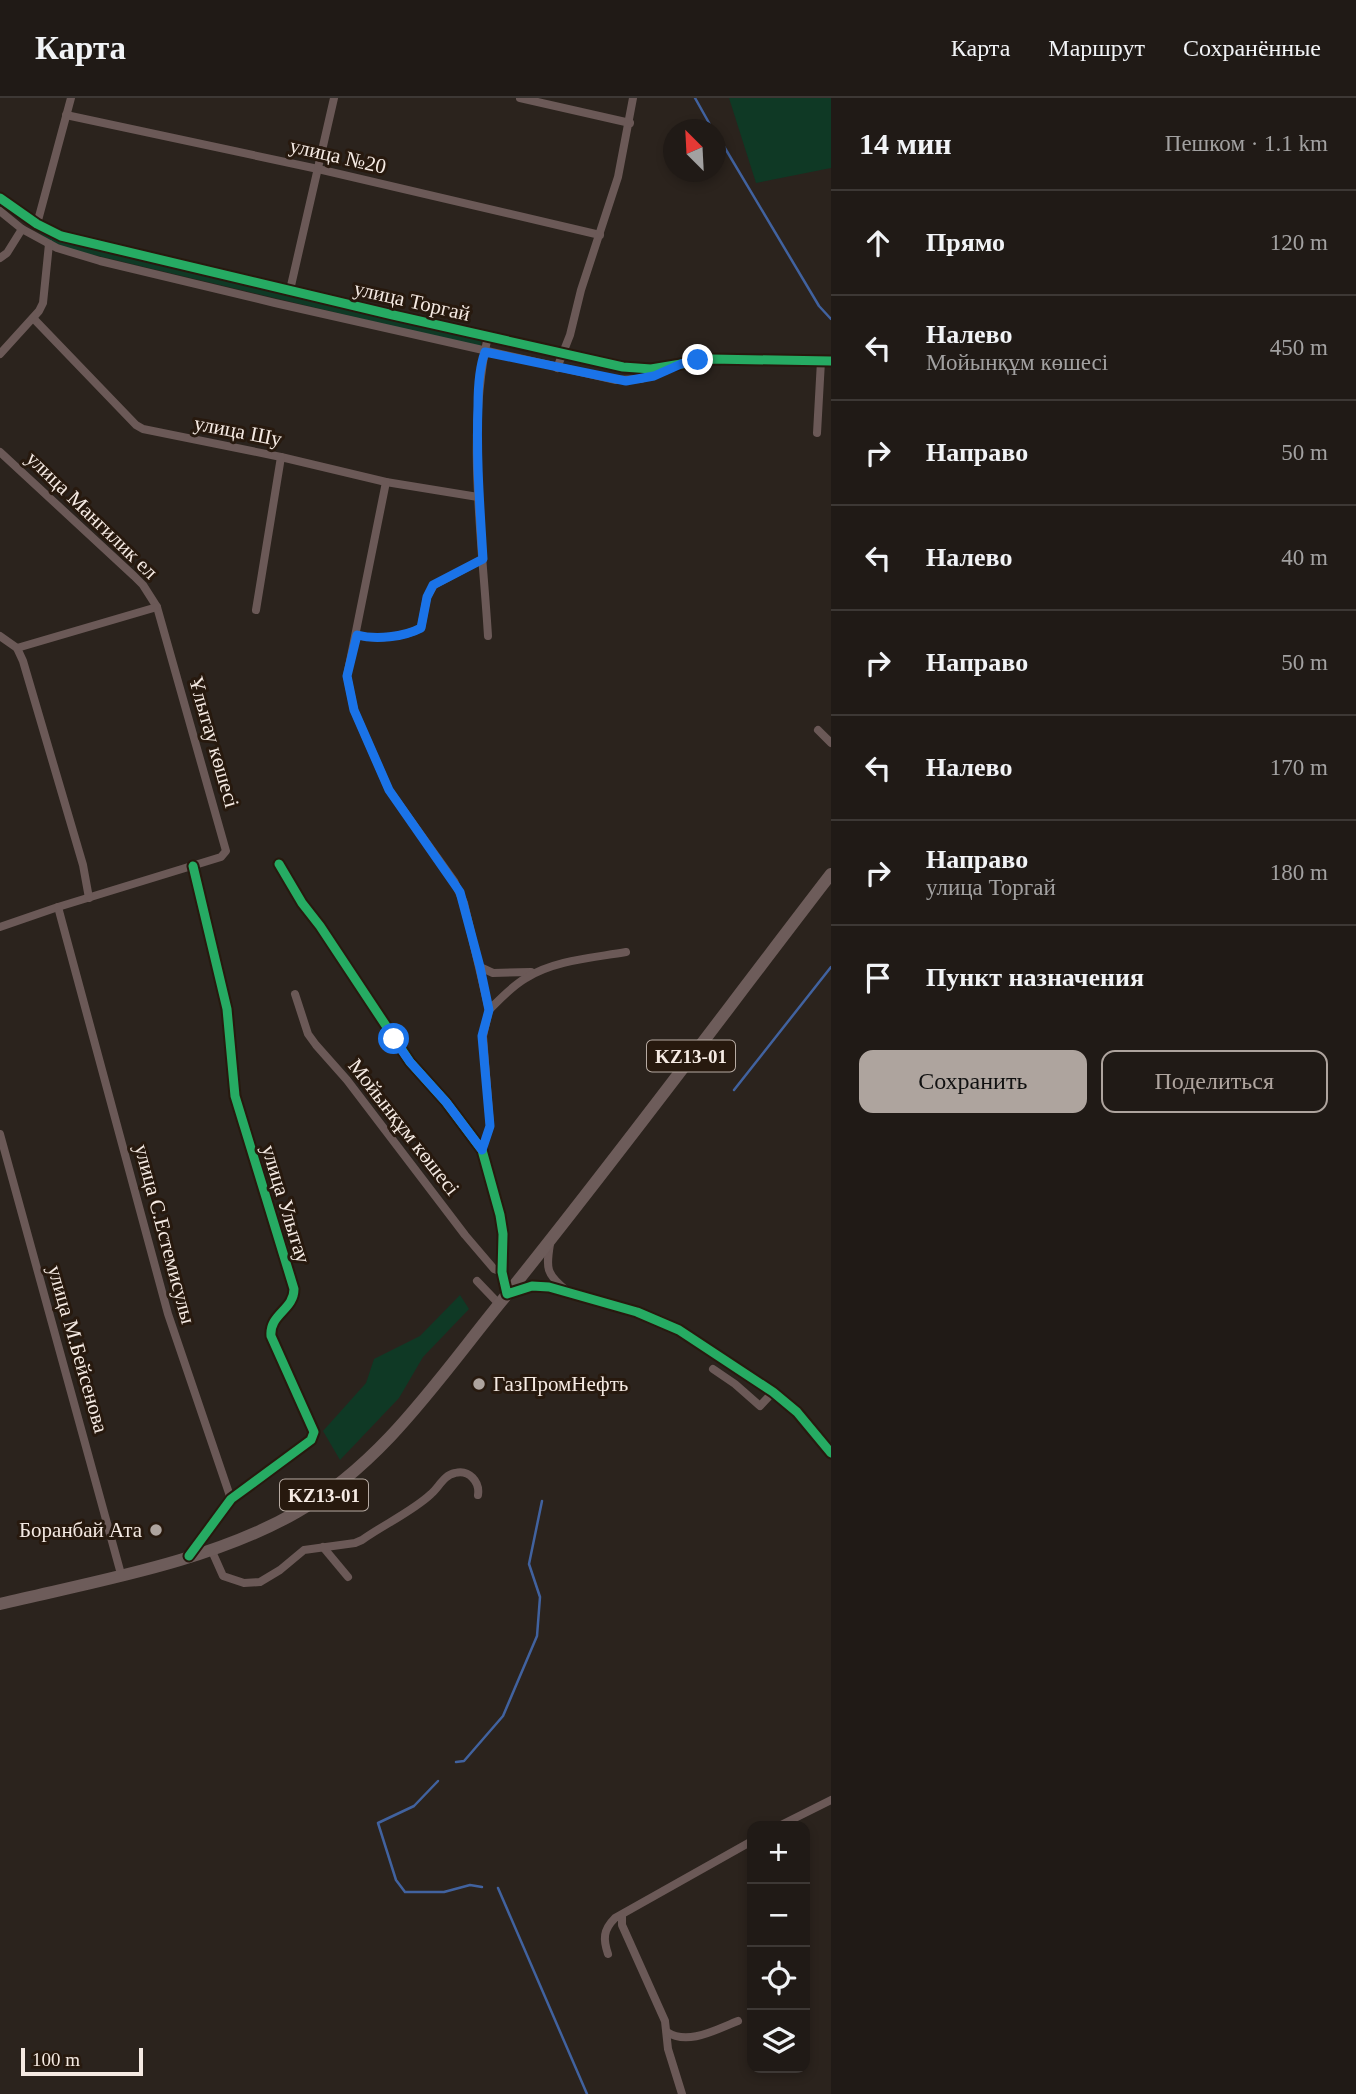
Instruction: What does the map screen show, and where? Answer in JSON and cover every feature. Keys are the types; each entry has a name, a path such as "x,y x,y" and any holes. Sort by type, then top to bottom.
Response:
{"highway":[{"name":"KZ13-01","path":"0,1604 189,1556 246,1536 295,1514 335,1488 363,1465 401,1425 503,1299 831,874"}],"street":[{"path":"37,225 71,98"},
{"path":"290,290 334,98"},
{"path":"520,98 631,123"},
{"path":"557,368 570,335 581,290 618,177 634,98"},
{"name":"улица №20","path":"66,114 600,235"},
{"name":"улица Торгай","path":"0,198 37,225 61,236 635,369 674,367 711,359 831,361"},
{"name":"улица Торгай","path":"0,211 23,229 69,252 163,277 485,352 626,381 654,376 674,367"},
{"path":"0,258 7,253 23,229"},
{"path":"0,354 34,319 43,303 49,244"},
{"name":"улица Шу","path":"34,319 136,425 143,429 386,482 478,497"},
{"path":"488,336 478,396 478,497 488,636"},
{"path":"817,433 821,361"},
{"name":"улица Мангилик ел","path":"0,452 134,576 157,607"},
{"path":"256,610 281,457"},
{"name":"Мойынқұм көшесі","path":"386,482 347,676 354,710 389,790 460,892 480,967 489,1010 482,1036 490,1126 482,1150 503,1234 503,1299"},
{"path":"357,635 387,636 421,628 427,597 433,585 483,559"},
{"path":"18,648 157,607"},
{"name":"Ұлытау көшесі","path":"0,927 221,857 226,851 157,607"},
{"path":"0,636 18,648 23,661 83,865 89,898"},
{"path":"818,730 831,743"},
{"path":"279,864 302,903 410,1062 446,1102 482,1150"},
{"name":"улица Улытау","path":"193,866 227,1009 235,1096 294,1289 290,1302 271,1324 271,1336 314,1432 311,1440 231,1499"},
{"name":"улица С.Естемисулы","path":"58,907 167,1314 231,1499"},
{"path":"489,1010 517,984 537,972 581,959 626,952"},
{"path":"480,967 493,973 537,972"},
{"name":"Мойынқұм көшесі","path":"295,994 308,1034 316,1045 465,1235 494,1269 502,1272"},
{"name":"улица М.Бейсенова","path":"0,1134 121,1574"},
{"path":"551,1238 548,1271 568,1292"},
{"path":"477,1281 503,1299 525,1287 539,1286 637,1312 679,1330 773,1392 797,1412 831,1453"},
{"path":"713,1369 760,1406 773,1392"},
{"path":"211,1549 223,1576 230,1582 260,1582 304,1550 362,1540 429,1496 446,1477 454,1473 462,1472 474,1478 478,1485 478,1495"},
{"path":"189,1556 231,1499"},
{"path":"323,1547 330,1559 348,1577"},
{"path":"789,1821 831,1800"},
{"path":"608,1954 604,1937 609,1924 622,1914 747,1844"},
{"path":"622,1914 622,1925 660,2007 667,2032 668,2049 682,2094"},
{"path":"667,2032 682,2038 692,2037 738,2021"}],"green space":[{"path":"729,98 831,98 831,168 756,183"},
{"path":"0,204 49,237 70,244 482,339 480,347 69,249 48,239"},
{"path":"460,1295 469,1309 423,1357 399,1398 340,1460 323,1431 366,1383 374,1359 420,1336"}],"waterway":[{"path":"695,98 707,119"},
{"path":"726,150 819,306 831,319"},
{"path":"734,1090 831,967"},
{"path":"456,1762 464,1761 503,1716 537,1636 540,1597 529,1564 542,1501"},
{"path":"438,1781 414,1806 378,1823 396,1880 405,1892 444,1892 470,1885 482,1887"},
{"path":"498,1888 587,2094"}],"cycle path":[{"path":"0,198 37,224 61,236 623,367 651,369 711,359 831,361"},
{"path":"279,864 302,903 410,1062 446,1102 482,1150 500,1215 503,1234 502,1272 507,1294 532,1286 549,1287 637,1312 679,1330 773,1392 797,1412 831,1453"},
{"path":"189,1556 231,1499 311,1440 314,1432 271,1336 274,1322 290,1302 294,1289 235,1096 227,1009 193,866"}],"place":[{"name":"ГазПромНефть","path":"479,1384"},
{"name":"Боранбай Ата","path":"156,1530"}],"route":[{"path":"394,1039 423,1079 446,1102 482,1150 490,1126 482,1036 489,1010 480,967 460,892 389,790 354,710 347,676 357,635 387,636 421,628 427,597 433,585 483,559 476,441 478,396 485,352 626,381 654,376 698,360"}]}
